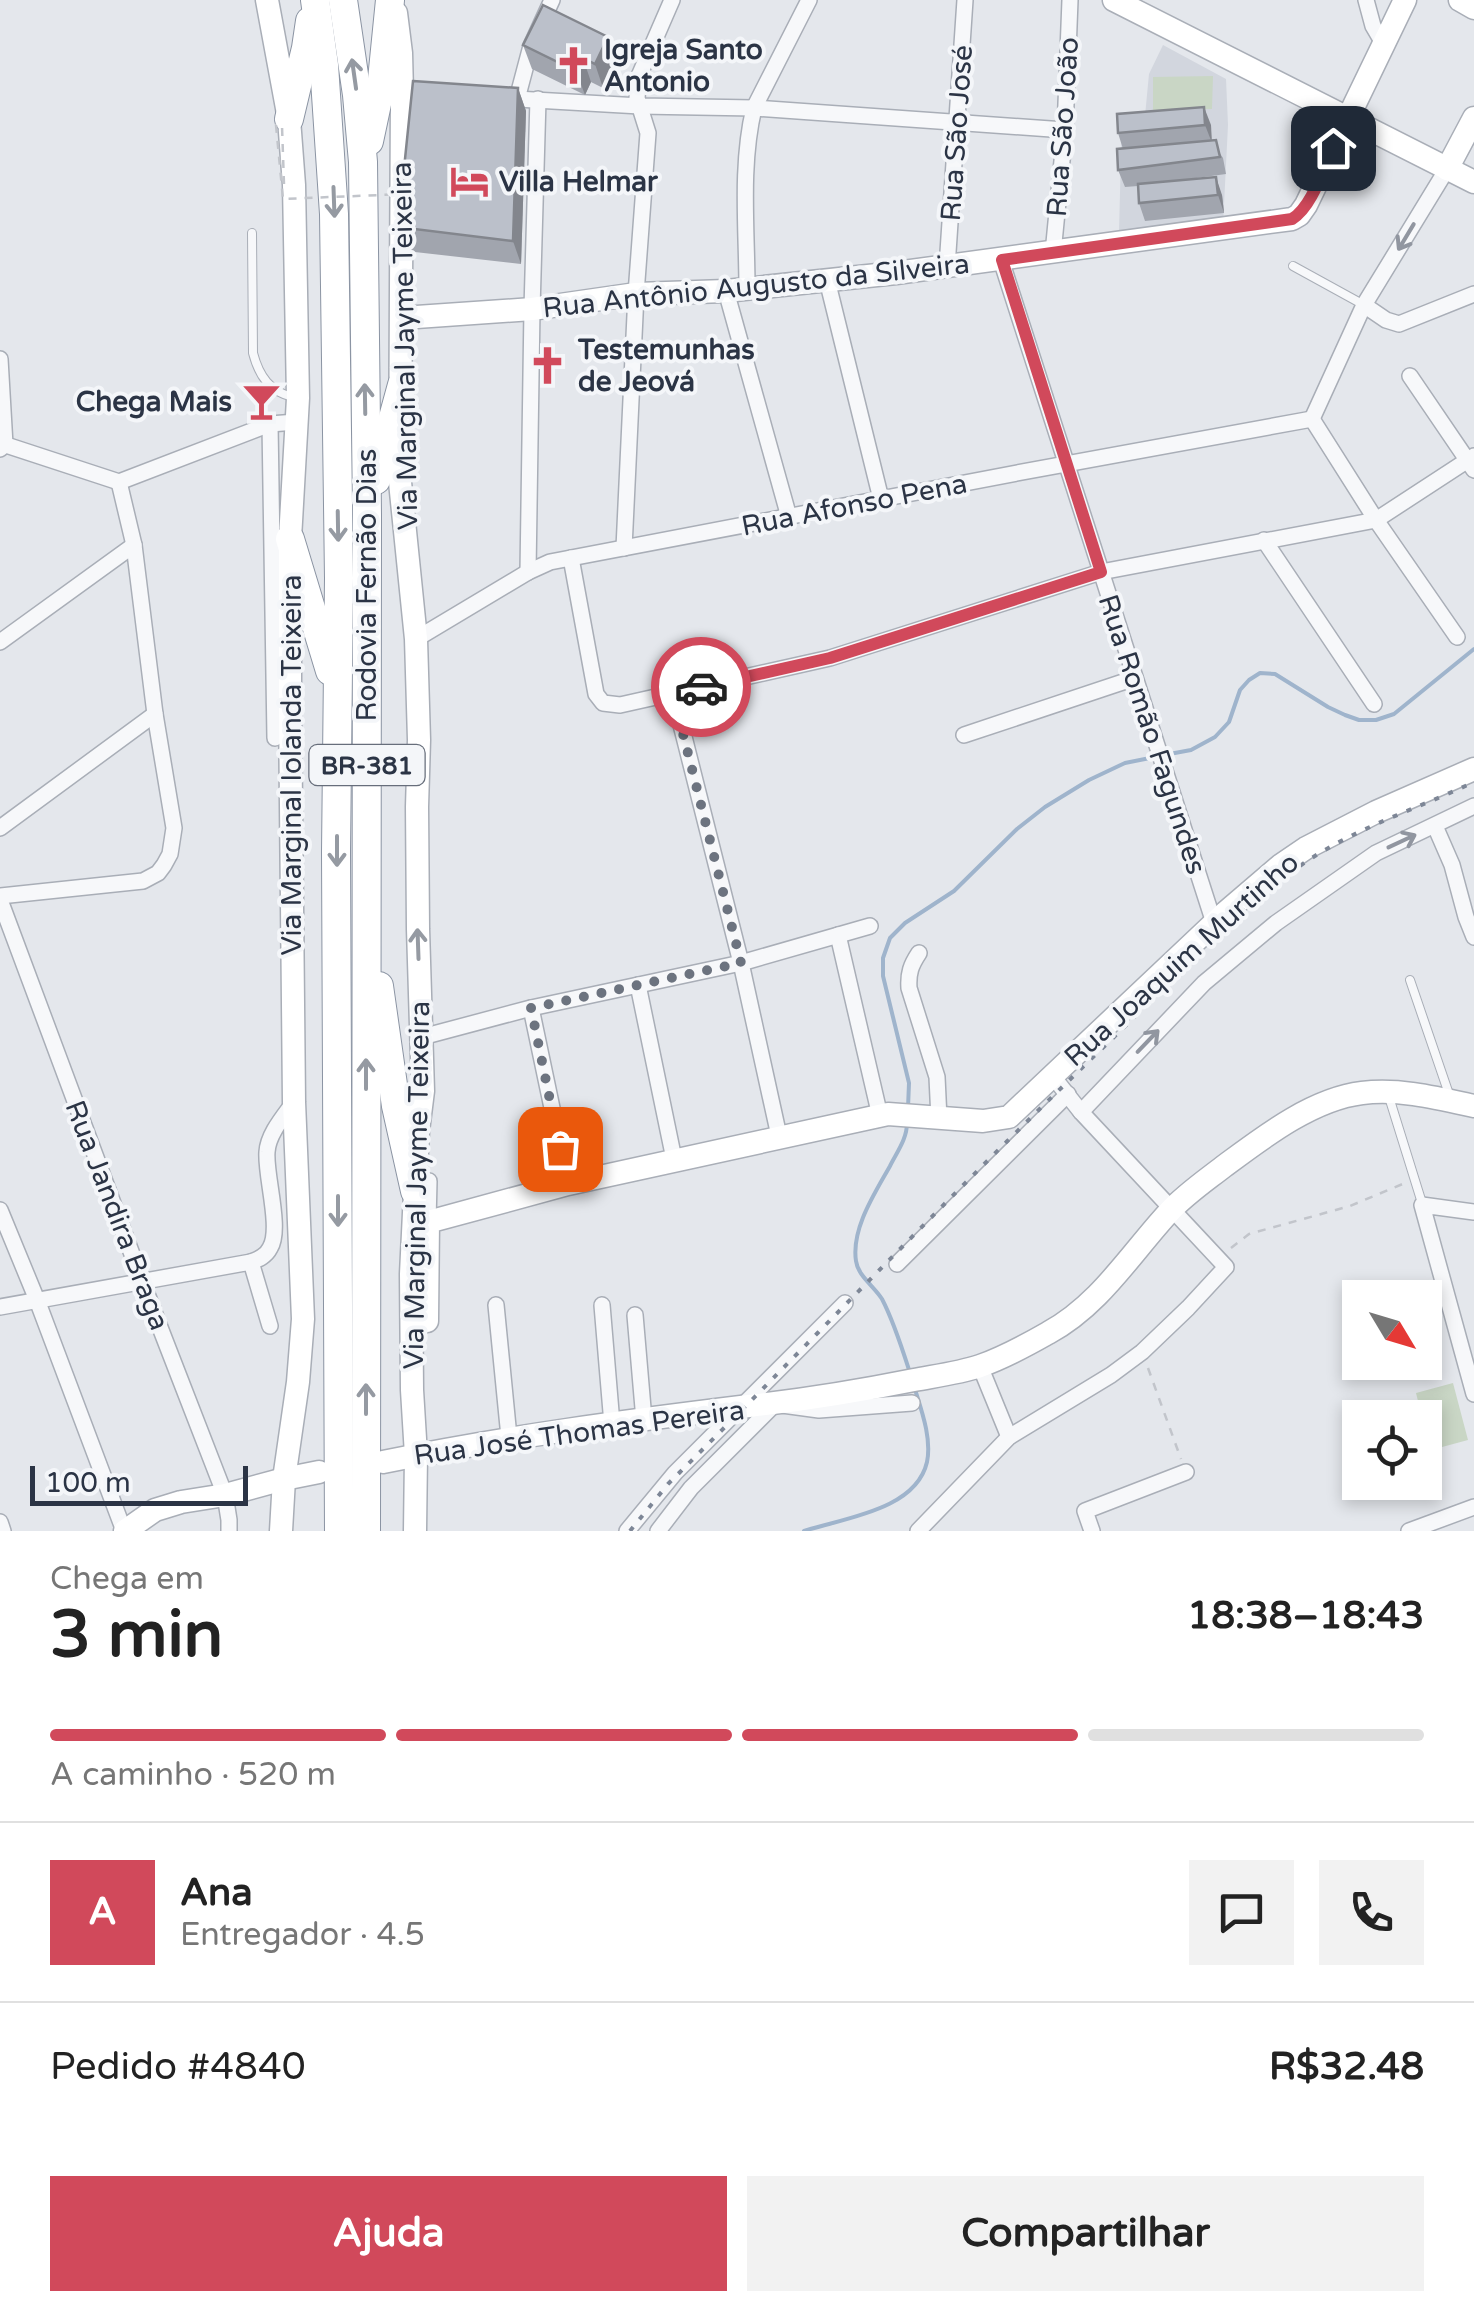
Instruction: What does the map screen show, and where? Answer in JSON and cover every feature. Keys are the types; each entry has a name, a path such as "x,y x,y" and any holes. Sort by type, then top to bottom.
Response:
{"highway":[{"path":"289,119 314,0"},
{"name":"Rodovia Fernão Dias","path":"314,0 324,65 334,196 340,578 336,852 340,1531"},
{"name":"Rodovia Fernão Dias","path":"343,0 363,162 366,1531"},
{"path":"363,162 382,80 392,0"},
{"path":"366,515 402,385"},
{"path":"290,539 339,701"},
{"path":"366,930 382,997 396,1106 422,1186"}],"street":[{"name":"Via Marginal Iolanda Teixeira","path":"267,0 289,119 298,398 290,539 294,1102 303,1320 284,1479 282,1531"},
{"name":"Via Marginal Jayme Teixeira","path":"392,0 410,93 400,482 416,639 419,740 416,806 423,1091 418,1131 422,1186 412,1274 412,1370 421,1455 416,1531"},
{"path":"516,99 531,46 552,0"},
{"path":"624,548 648,132 636,89 672,0"},
{"path":"789,517 736,290 754,108 809,0"},
{"name":"Rua São José","path":"947,266 965,0"},
{"name":"Rua São João","path":"1053,253 1065,130 1070,0"},
{"path":"1114,0 1474,182"},
{"path":"1366,0 1372,26 1384,42"},
{"path":"1346,118 1404,0"},
{"path":"1460,0 1474,8"},
{"path":"477,97 754,108 1065,130"},
{"path":"528,572 538,99"},
{"name":"Rua Antônio Augusto da Silveira","path":"402,318 532,309 636,294 736,290 827,280 1292,219 1306,206 1346,118"},
{"path":"1457,637 1312,419 1364,305 1474,118"},
{"name":"Rua Romão Fagundes","path":"1002,260 1214,923"},
{"path":"827,280 881,499"},
{"path":"1364,305 1399,324 1474,294"},
{"path":"0,359 2,446 119,482 270,424 296,422"},
{"path":"571,558 596,694 606,705 620,705 673,694 830,658 1101,572 1376,520 1472,462 1410,376"},
{"name":"Rua Afonso Pena","path":"416,639 550,562 1312,419"},
{"path":"270,424 274,738"},
{"path":"0,898 143,882 164,865 173,840 134,546 119,482"},
{"path":"1264,540 1374,704"},
{"path":"0,642 134,546"},
{"path":"964,734 1136,678"},
{"path":"673,694 741,963 779,1136"},
{"path":"0,828 156,714"},
{"name":"Rua Joaquim Murtinho","path":"428,1222 674,1159 884,1115 982,1121 1009,1117 1280,865 1376,812 1474,769"},
{"name":"Rua Joaquim Murtinho","path":"1080,1112 1204,983 1276,923 1376,853 1474,806"},
{"path":"1435,826 1452,865 1474,937"},
{"name":"Rua Jandira Braga","path":"0,898 225,1495 228,1531"},
{"path":"422,1037 531,1008 741,963 870,926"},
{"path":"838,936 884,1115"},
{"path":"920,953 908,975 937,1078 931,1118"},
{"path":"638,985 674,1159"},
{"path":"531,1008 568,1184"},
{"path":"918,1531 1009,1437 1142,1352 1188,1308 1222,1263 1080,1112 1052,1074"},
{"name":"Rua José Thomas Pereira","path":"383,1462 509,1437 775,1404 980,1366 1051,1332 1085,1308 1171,1210 1287,1123 1343,1097 1364,1092 1417,1094 1463,1103"},
{"name":"Rua Joaquim Murtinho","path":"898,1264 1068,1094"},
{"path":"0,1307 251,1262 268,1252 274,1240 266,1150 294,1102"},
{"path":"421,1455 428,1222 422,1186"},
{"path":"1474,1212 1422,1204 1474,1394"},
{"path":"0,1210 131,1528 155,1510 181,1502 318,1472"},
{"path":"251,1262 270,1326"},
{"path":"627,1531 675,1473 845,1304"},
{"path":"496,1305 509,1437"},
{"path":"602,1305 612,1424"},
{"path":"635,1316 644,1420"},
{"path":"980,1366 1009,1437"},
{"name":"Rua José Thomas Pereira","path":"775,1404 819,1410 912,1403"},
{"path":"658,1531 691,1488 775,1404"},
{"path":"1092,1531 1085,1511 1186,1472"},
{"path":"1409,1531 1474,1507"},
{"path":"0,1522 3,1531"}],"lane":[{"path":"252,233 256,367 278,393 298,398"},
{"path":"1293,266 1364,305"},
{"path":"1410,980 1463,1103"},
{"path":"1388,1093 1422,1204"}],"path":[{"path":"284,184 282,126 276,125 282,199 418,194"},
{"path":"1222,1263 1249,1234 1350,1206 1414,1180"},
{"path":"1142,1352 1186,1472"}],"shaded area":[{"path":"1163,45 1226,79 1223,225 1119,232 1122,115 1145,116 1149,74"}],"green space":[{"path":"1213,76 1212,109 1153,110 1153,77"},
{"path":"1453,1383 1468,1440 1442,1447 1442,1400 1418,1400 1416,1393"}],"building":[{"path":"543,5 608,37 595,64 583,58 576,71 523,45"},
{"name":"Villa Helmar","path":"413,81 518,88 513,241 398,227"},
{"path":"1204,107 1205,125 1118,133 1117,114"},
{"path":"1216,140 1220,157 1118,170 1117,149"},
{"path":"1216,177 1218,195 1139,203 1138,184"}],"waterway":[{"path":"1164,755 1191,750 1215,737 1229,722 1240,690 1260,673 1275,674 1345,715 1376,720 1394,714 1474,649"},
{"path":"908,1108 909,1083 883,976 883,958 890,938 905,923 954,891 1045,807 1125,763 1155,757"},
{"path":"907,1123 901,1145 866,1212 855,1249 857,1266 882,1299 910,1373"},
{"path":"804,1531 876,1510 909,1491 920,1478 927,1462 928,1443 914,1386"}],"railway":[{"path":"630,1531 668,1484 945,1204 1249,907 1297,868 1339,842 1474,782"}],"way so far":[{"path":"560,1149 531,1008 741,963 673,694 701,687"}],"place":[{"name":"Igreja Santo Antonio","path":"574,65"},
{"name":"Villa Helmar","path":"469,181"},
{"name":"Testemunhas de Jeová","path":"548,365"},
{"name":"Chega Mais","path":"262,401"}],"route":[{"path":"701,687 830,658 1101,572 1002,260 1292,219 1306,206 1333,148"}]}
